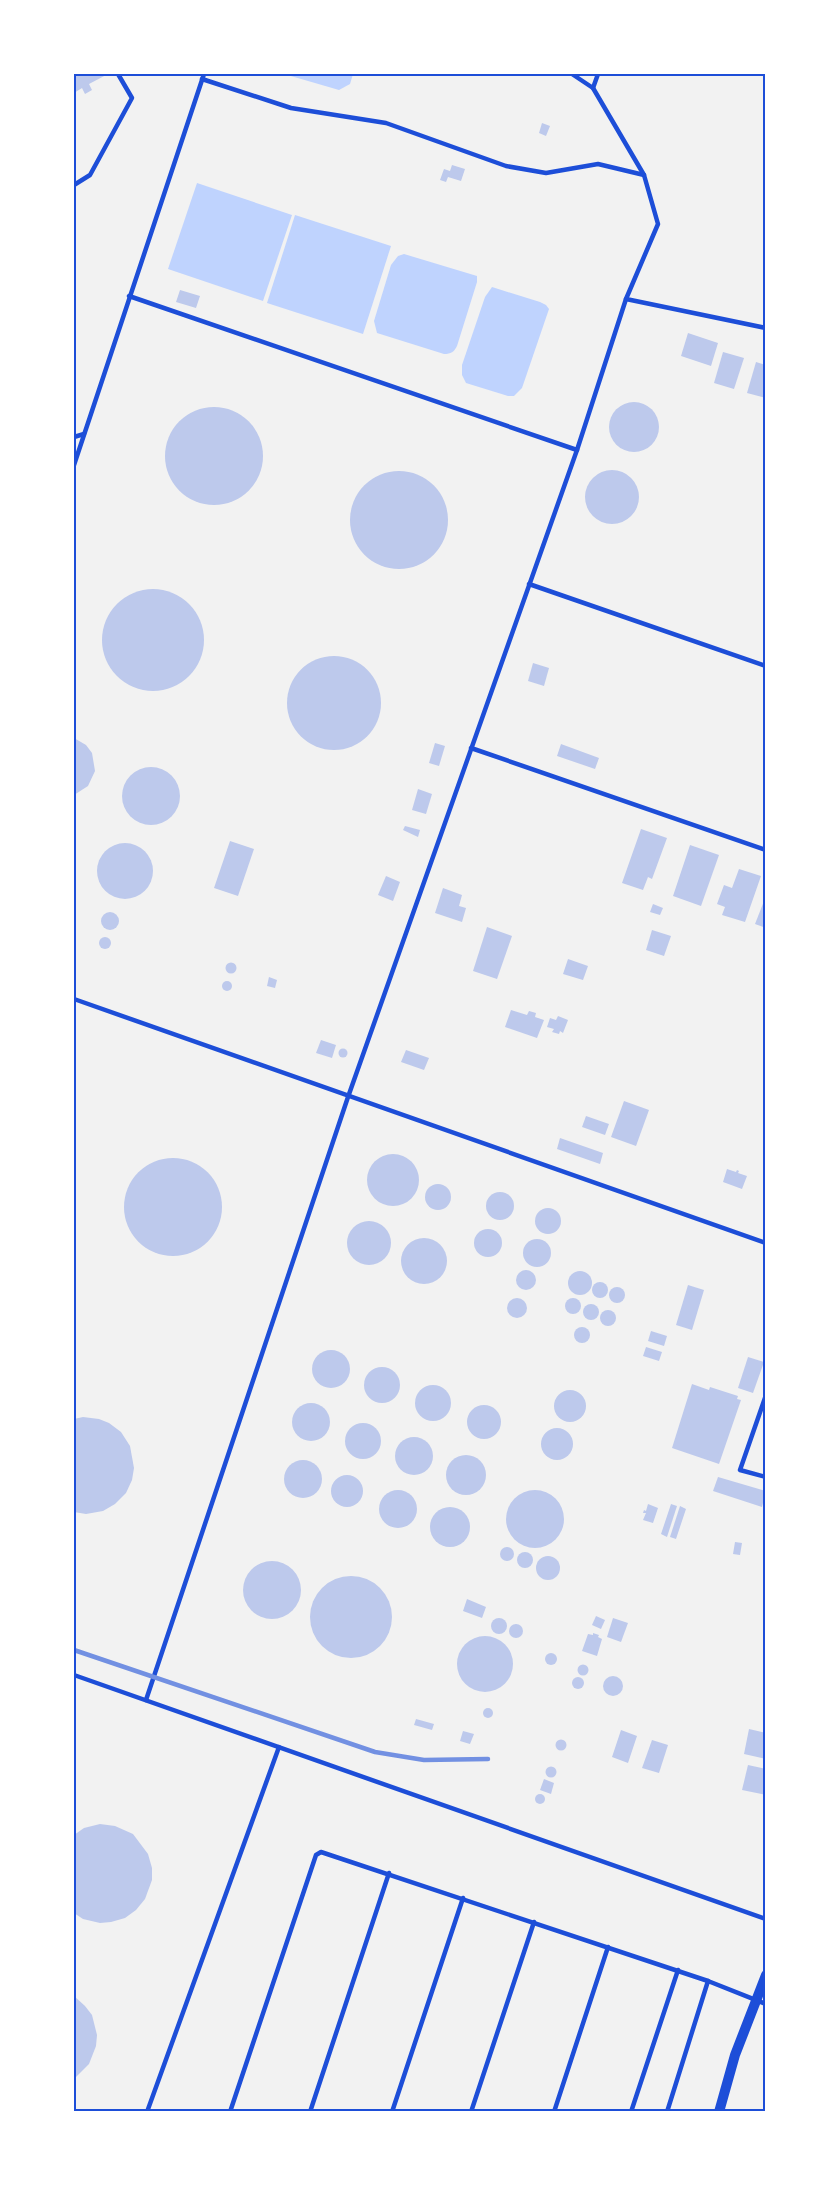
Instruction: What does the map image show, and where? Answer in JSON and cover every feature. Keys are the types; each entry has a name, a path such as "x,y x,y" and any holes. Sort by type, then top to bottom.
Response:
{"street":[{"path":"719,2112 735,2055 761,2002 765,1975"}],"lane":[{"path":"74,185 90,175 132,98 118,74"},
{"path":"146,1700 348,1097 577,450 627,299 658,224 644,175 593,88 572,74"},
{"path":"593,88 598,74"},
{"path":"74,465 203,76 291,108 386,123 506,166 546,173 598,164 644,175"},
{"path":"129,296 577,450"},
{"path":"627,299 765,328"},
{"path":"74,437 84,434"},
{"path":"530,584 765,666"},
{"path":"471,748 765,850"},
{"path":"74,999 765,1243"},
{"path":"765,1395 740,1470 765,1477"},
{"path":"74,1675 765,1919"},
{"path":"147,2112 279,1747"},
{"path":"230,2112 316,1855 321,1852 327,1852 678,1970 761,2002"},
{"path":"310,2112 389,1874"},
{"path":"392,2112 463,1898"},
{"path":"471,2112 534,1922"},
{"path":"554,2112 608,1947"},
{"path":"631,2112 678,1970"},
{"path":"667,2112 708,1981"}],"water":[{"path":"284,74 353,74 350,84 339,90"},
{"path":"197,183 292,215 263,301 168,269"},
{"path":"295,215 391,246 363,334 267,303"},
{"path":"404,254 477,276 457,346 450,353 444,354 377,333 374,321 391,265 398,256"},
{"path":"492,287 540,302 549,309 522,388 514,396 466,383 462,375 462,365 485,297"}],"building":[{"path":"74,74 108,74 89,84 92,90 85,94 82,88 74,93"},
{"path":"542,123 550,126 546,136 539,133"},
{"path":"452,165 465,169 461,181 448,177 446,182 440,180 444,169 450,171"},
{"path":"180,290 200,296 196,308 176,302"},
{"path":"688,333 718,343 711,366 681,356"},
{"path":"723,352 744,358 734,389 714,383"},
{"path":"756,362 766,365 766,398 747,393"},
{"path":"634,402 643,404 654,413 659,427 657,436 648,447 634,452 625,450 614,441 609,427 611,418 620,407"},
{"path":"214,407 233,410 249,421 260,437 263,456 260,475 249,491 233,502 214,505 195,502 179,491 168,475 165,456 168,437 179,421 195,410"},
{"path":"607,470 617,470 627,474 635,482 639,497 635,512 627,520 617,524 607,524 597,520 589,512 585,502 585,492 589,482 597,474"},
{"path":"399,471 418,475 434,485 444,501 448,520 444,539 434,555 418,565 399,569 380,565 364,555 354,539 350,520 354,501 364,485 380,475"},
{"path":"153,589 182,597 196,611 204,640 196,669 182,683 153,691 124,683 110,669 102,640 110,611 124,597"},
{"path":"334,656 352,660 367,670 377,685 381,703 377,721 367,736 352,746 334,750 316,746 301,736 291,721 287,703 291,685 301,670 316,660"},
{"path":"533,663 549,668 544,686 528,681"},
{"path":"74,738 86,745 92,753 95,771 88,786 74,795"},
{"path":"435,743 445,746 439,766 429,763"},
{"path":"561,744 599,758 595,769 557,756"},
{"path":"151,767 167,772 175,780 180,796 175,812 167,820 151,825 135,820 127,812 122,796 127,780 135,772"},
{"path":"418,789 432,794 426,814 412,810"},
{"path":"405,826 420,830 418,837 403,830"},
{"path":"641,829 667,838 652,879 648,877 643,890 622,883"},
{"path":"230,841 254,849 238,896 214,888"},
{"path":"119,843 131,843 141,847 149,855 153,871 149,887 141,895 131,899 119,899 109,895 101,887 97,877 97,865 101,855 109,847"},
{"path":"690,845 719,855 701,906 673,896"},
{"path":"739,869 761,876 745,922 722,915 725,907 717,904 724,885 732,888"},
{"path":"386,876 400,882 393,901 378,895"},
{"path":"443,888 462,895 459,906 466,908 462,922 435,913"},
{"path":"766,896 766,928 755,924"},
{"path":"653,904 663,908 660,915 650,912"},
{"path":"110,912 116,915 119,921 116,927 110,930 104,927 101,921 104,915"},
{"path":"487,927 512,936 497,979 473,971"},
{"path":"652,930 671,936 664,956 646,950"},
{"path":"107,937 111,943 107,949 103,949 99,941"},
{"path":"568,959 588,966 583,980 563,974"},
{"path":"231,962 237,968 231,974 225,968"},
{"path":"269,977 277,980 275,988 267,986"},
{"path":"227,981 231,982 231,990 227,991 223,990 222,986 223,982"},
{"path":"511,1010 527,1015 529,1011 536,1013 535,1017 544,1020 537,1038 505,1027"},
{"path":"558,1016 568,1020 563,1033 560,1031 559,1034 547,1027 550,1018 556,1020"},
{"path":"321,1040 336,1045 332,1058 316,1053"},
{"path":"343,1048 348,1053 343,1058 338,1053"},
{"path":"406,1050 429,1058 424,1070 401,1062"},
{"path":"624,1101 649,1110 636,1146 611,1137"},
{"path":"586,1116 609,1124 605,1135 582,1127"},
{"path":"560,1138 603,1153 600,1164 557,1149"},
{"path":"393,1154 403,1156 411,1162 417,1170 419,1180 417,1190 411,1198 403,1204 393,1206 383,1204 375,1198 369,1190 367,1180 369,1170 375,1162 383,1156"},
{"path":"173,1158 192,1161 208,1172 219,1188 222,1207 219,1226 208,1242 192,1253 173,1256 154,1253 138,1242 127,1226 124,1207 127,1188 138,1172 154,1161"},
{"path":"727,1169 736,1172 737,1170 738,1173 747,1176 742,1189 723,1182"},
{"path":"438,1184 447,1188 451,1197 447,1206 438,1210 429,1206 425,1197 429,1188"},
{"path":"500,1192 510,1196 514,1206 510,1216 500,1220 490,1216 486,1206 490,1196"},
{"path":"548,1208 557,1212 561,1221 557,1230 548,1234 539,1230 535,1221 539,1212"},
{"path":"369,1221 378,1222 385,1227 390,1234 390,1252 385,1259 378,1264 369,1265 360,1264 353,1259 348,1252 347,1243 348,1234 353,1227 360,1222"},
{"path":"488,1229 498,1233 502,1243 498,1253 488,1257 478,1253 474,1243 478,1233"},
{"path":"424,1238 440,1245 447,1261 440,1277 424,1284 408,1277 401,1261 408,1245"},
{"path":"537,1239 547,1243 551,1253 547,1263 537,1267 527,1263 523,1253 527,1243"},
{"path":"526,1270 533,1273 536,1280 533,1287 526,1290 519,1287 516,1280 519,1273"},
{"path":"580,1271 588,1275 592,1283 588,1291 580,1295 572,1291 568,1283 572,1275"},
{"path":"600,1282 608,1290 600,1298 592,1290"},
{"path":"688,1285 704,1290 692,1330 676,1325"},
{"path":"617,1287 623,1289 625,1295 623,1301 617,1303 611,1301 609,1295 611,1289"},
{"path":"517,1298 524,1301 527,1308 524,1315 517,1318 510,1315 507,1308 510,1301"},
{"path":"573,1298 579,1300 581,1306 579,1312 573,1314 567,1312 565,1306 567,1300"},
{"path":"591,1304 597,1306 599,1312 597,1318 591,1320 585,1318 583,1312 585,1306"},
{"path":"608,1310 614,1312 616,1318 614,1324 608,1326 602,1324 600,1318 602,1312"},
{"path":"582,1327 590,1335 582,1343 574,1335"},
{"path":"651,1331 667,1336 664,1346 648,1341"},
{"path":"646,1347 662,1352 659,1361 643,1356"},
{"path":"331,1350 344,1356 350,1369 344,1382 331,1388 318,1382 312,1369 318,1356"},
{"path":"748,1357 764,1362 753,1393 738,1388"},
{"path":"382,1367 395,1372 400,1385 395,1398 382,1403 369,1398 364,1385 369,1372"},
{"path":"692,1384 738,1396 737,1399 741,1400 719,1464 672,1448"},
{"path":"433,1385 446,1390 451,1403 446,1416 433,1421 420,1416 415,1403 420,1390"},
{"path":"570,1390 582,1394 586,1406 582,1418 570,1422 558,1418 554,1406 558,1394"},
{"path":"311,1403 324,1409 330,1422 324,1435 311,1441 298,1435 292,1422 298,1409"},
{"path":"484,1405 496,1410 501,1422 496,1434 484,1439 472,1434 467,1422 472,1410"},
{"path":"83,1417 99,1419 121,1432 130,1446 134,1468 126,1493 115,1504 103,1511 86,1514 74,1512 74,1419"},
{"path":"363,1423 376,1428 381,1441 376,1454 363,1459 350,1454 345,1441 350,1428"},
{"path":"557,1428 568,1433 573,1444 568,1455 557,1460 546,1455 541,1444 546,1433"},
{"path":"414,1437 427,1443 433,1456 427,1469 414,1475 401,1469 395,1456 401,1443"},
{"path":"466,1455 480,1461 486,1475 480,1489 466,1495 452,1489 446,1475 452,1461"},
{"path":"303,1460 316,1466 322,1479 316,1492 303,1498 290,1492 284,1479 290,1466"},
{"path":"347,1475 358,1480 363,1491 358,1502 347,1507 336,1502 331,1491 336,1480"},
{"path":"718,1477 766,1491 762,1507 713,1491"},
{"path":"398,1490 405,1491 411,1496 416,1502 416,1516 411,1522 405,1527 398,1528 391,1527 385,1522 380,1516 379,1509 380,1502 385,1496 391,1491"},
{"path":"529,1490 541,1490 556,1498 564,1513 564,1525 556,1540 541,1548 529,1548 514,1540 506,1525 506,1513 514,1498"},
{"path":"648,1504 658,1508 653,1523 643,1520 646,1513 643,1513"},
{"path":"671,1504 677,1506 667,1537 661,1534"},
{"path":"680,1506 686,1509 676,1539 670,1537"},
{"path":"450,1507 464,1513 470,1527 464,1541 450,1547 436,1541 430,1527 436,1513"},
{"path":"735,1542 742,1543 740,1555 733,1554"},
{"path":"504,1547 510,1547 514,1554 510,1561 504,1561 500,1557 500,1551"},
{"path":"522,1552 528,1552 533,1560 531,1566 522,1568 517,1563 517,1557"},
{"path":"548,1556 553,1557 559,1563 559,1573 553,1579 548,1580 543,1579 537,1573 536,1568 537,1563 543,1557"},
{"path":"266,1561 278,1561 288,1565 297,1574 301,1596 293,1611 278,1619 266,1619 256,1615 247,1606 243,1596 243,1584 247,1574 256,1565"},
{"path":"351,1576 367,1579 380,1588 389,1601 392,1617 389,1633 380,1646 367,1655 351,1658 335,1655 322,1646 313,1633 310,1617 313,1601 322,1588 335,1579"},
{"path":"467,1599 486,1607 482,1618 463,1611"},
{"path":"596,1616 605,1620 601,1629 592,1625"},
{"path":"496,1618 502,1618 507,1626 505,1632 496,1634 491,1629 491,1623"},
{"path":"613,1618 628,1623 621,1642 607,1637"},
{"path":"513,1624 519,1624 523,1631 519,1638 513,1638 509,1634 509,1628"},
{"path":"593,1633 602,1639 597,1656 582,1651 588,1634 593,1635"},
{"path":"485,1636 496,1638 505,1644 511,1653 513,1664 511,1675 505,1684 496,1690 485,1692 474,1690 465,1684 459,1675 457,1664 459,1653 465,1644 474,1638"},
{"path":"553,1653 556,1654 556,1664 549,1665 546,1664 545,1657 546,1654"},
{"path":"583,1664 589,1670 583,1676 577,1670"},
{"path":"609,1676 617,1676 623,1682 623,1690 617,1696 609,1696 603,1690 603,1682"},
{"path":"580,1677 584,1683 580,1689 576,1689 572,1681"},
{"path":"488,1708 493,1713 488,1718 483,1713"},
{"path":"416,1719 434,1724 432,1730 414,1725"},
{"path":"749,1729 766,1733 766,1759 744,1754"},
{"path":"621,1730 637,1736 628,1763 612,1757"},
{"path":"463,1731 474,1734 470,1744 460,1741"},
{"path":"561,1740 565,1741 565,1749 561,1750 557,1749 556,1745 557,1741"},
{"path":"652,1740 668,1745 659,1773 642,1768"},
{"path":"748,1765 766,1769 766,1795 742,1790"},
{"path":"551,1767 555,1768 555,1776 551,1777 547,1776 546,1772 547,1768"},
{"path":"544,1779 554,1783 551,1794 540,1790"},
{"path":"540,1794 544,1795 544,1803 540,1804 536,1803 535,1799 536,1795"},
{"path":"100,1824 115,1826 133,1834 148,1854 152,1868 152,1880 145,1899 136,1910 125,1918 100,1923 83,1919 74,1913 74,1835 84,1828"},
{"path":"74,1996 92,2015 97,2035 96,2046 89,2064 74,2079"}],"railway":[{"path":"74,1650 375,1752 424,1760 488,1759"}]}
